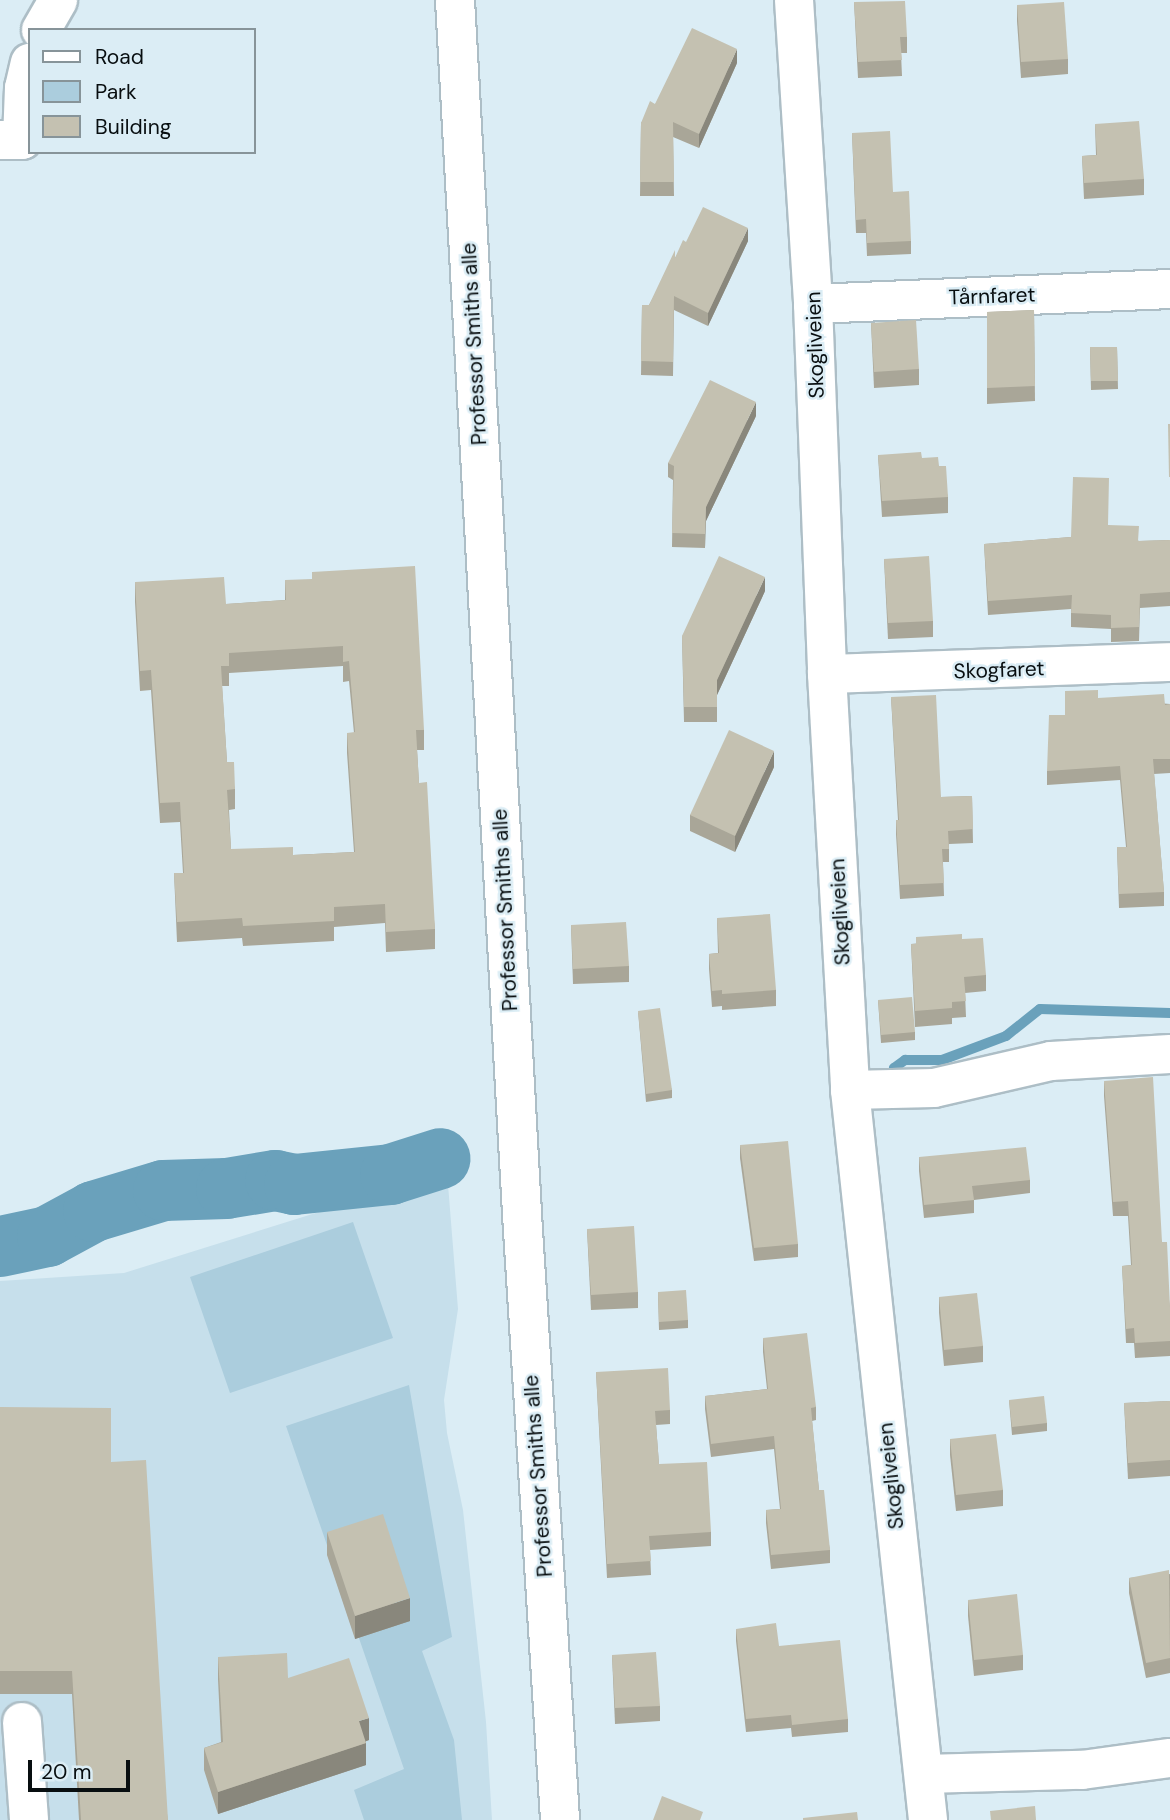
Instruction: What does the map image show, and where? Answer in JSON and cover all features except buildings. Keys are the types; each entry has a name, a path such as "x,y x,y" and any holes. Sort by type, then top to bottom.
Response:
{"street":[{"path":"42,28 58,0"},
{"name":"Professor Smiths alle","path":"455,0 522,1214 561,1820"},
{"name":"Skogliveien","path":"794,0 813,304 827,674 849,1090 928,1820"},
{"path":"0,140 22,139 22,102 28,73"},
{"name":"Tårnfaret","path":"813,304 1170,289"},
{"name":"Skogfaret","path":"827,674 1170,662"},
{"path":"849,1090 934,1088 1051,1061 1170,1055"},
{"path":"22,1721 29,1820"},
{"path":"924,1774 1082,1770 1170,1758"}],"shaded area":[{"path":"447,1172 458,1309 444,1400 447,1433 463,1510 486,1722 492,1820 0,1820 0,1281 124,1273"}],"green space":[{"path":"353,1222 393,1338 230,1393 190,1277"},
{"path":"409,1385 452,1637 422,1651 454,1740 462,1820 364,1820 354,1790 404,1769 286,1426"}],"waterway":[{"path":"893,1074 894,1068 905,1060 942,1060 1006,1036 1040,1009 1170,1013"},
{"path":"0,1246 47,1236 93,1211 163,1190 226,1188 275,1180 294,1184 390,1174 440,1158"}]}
